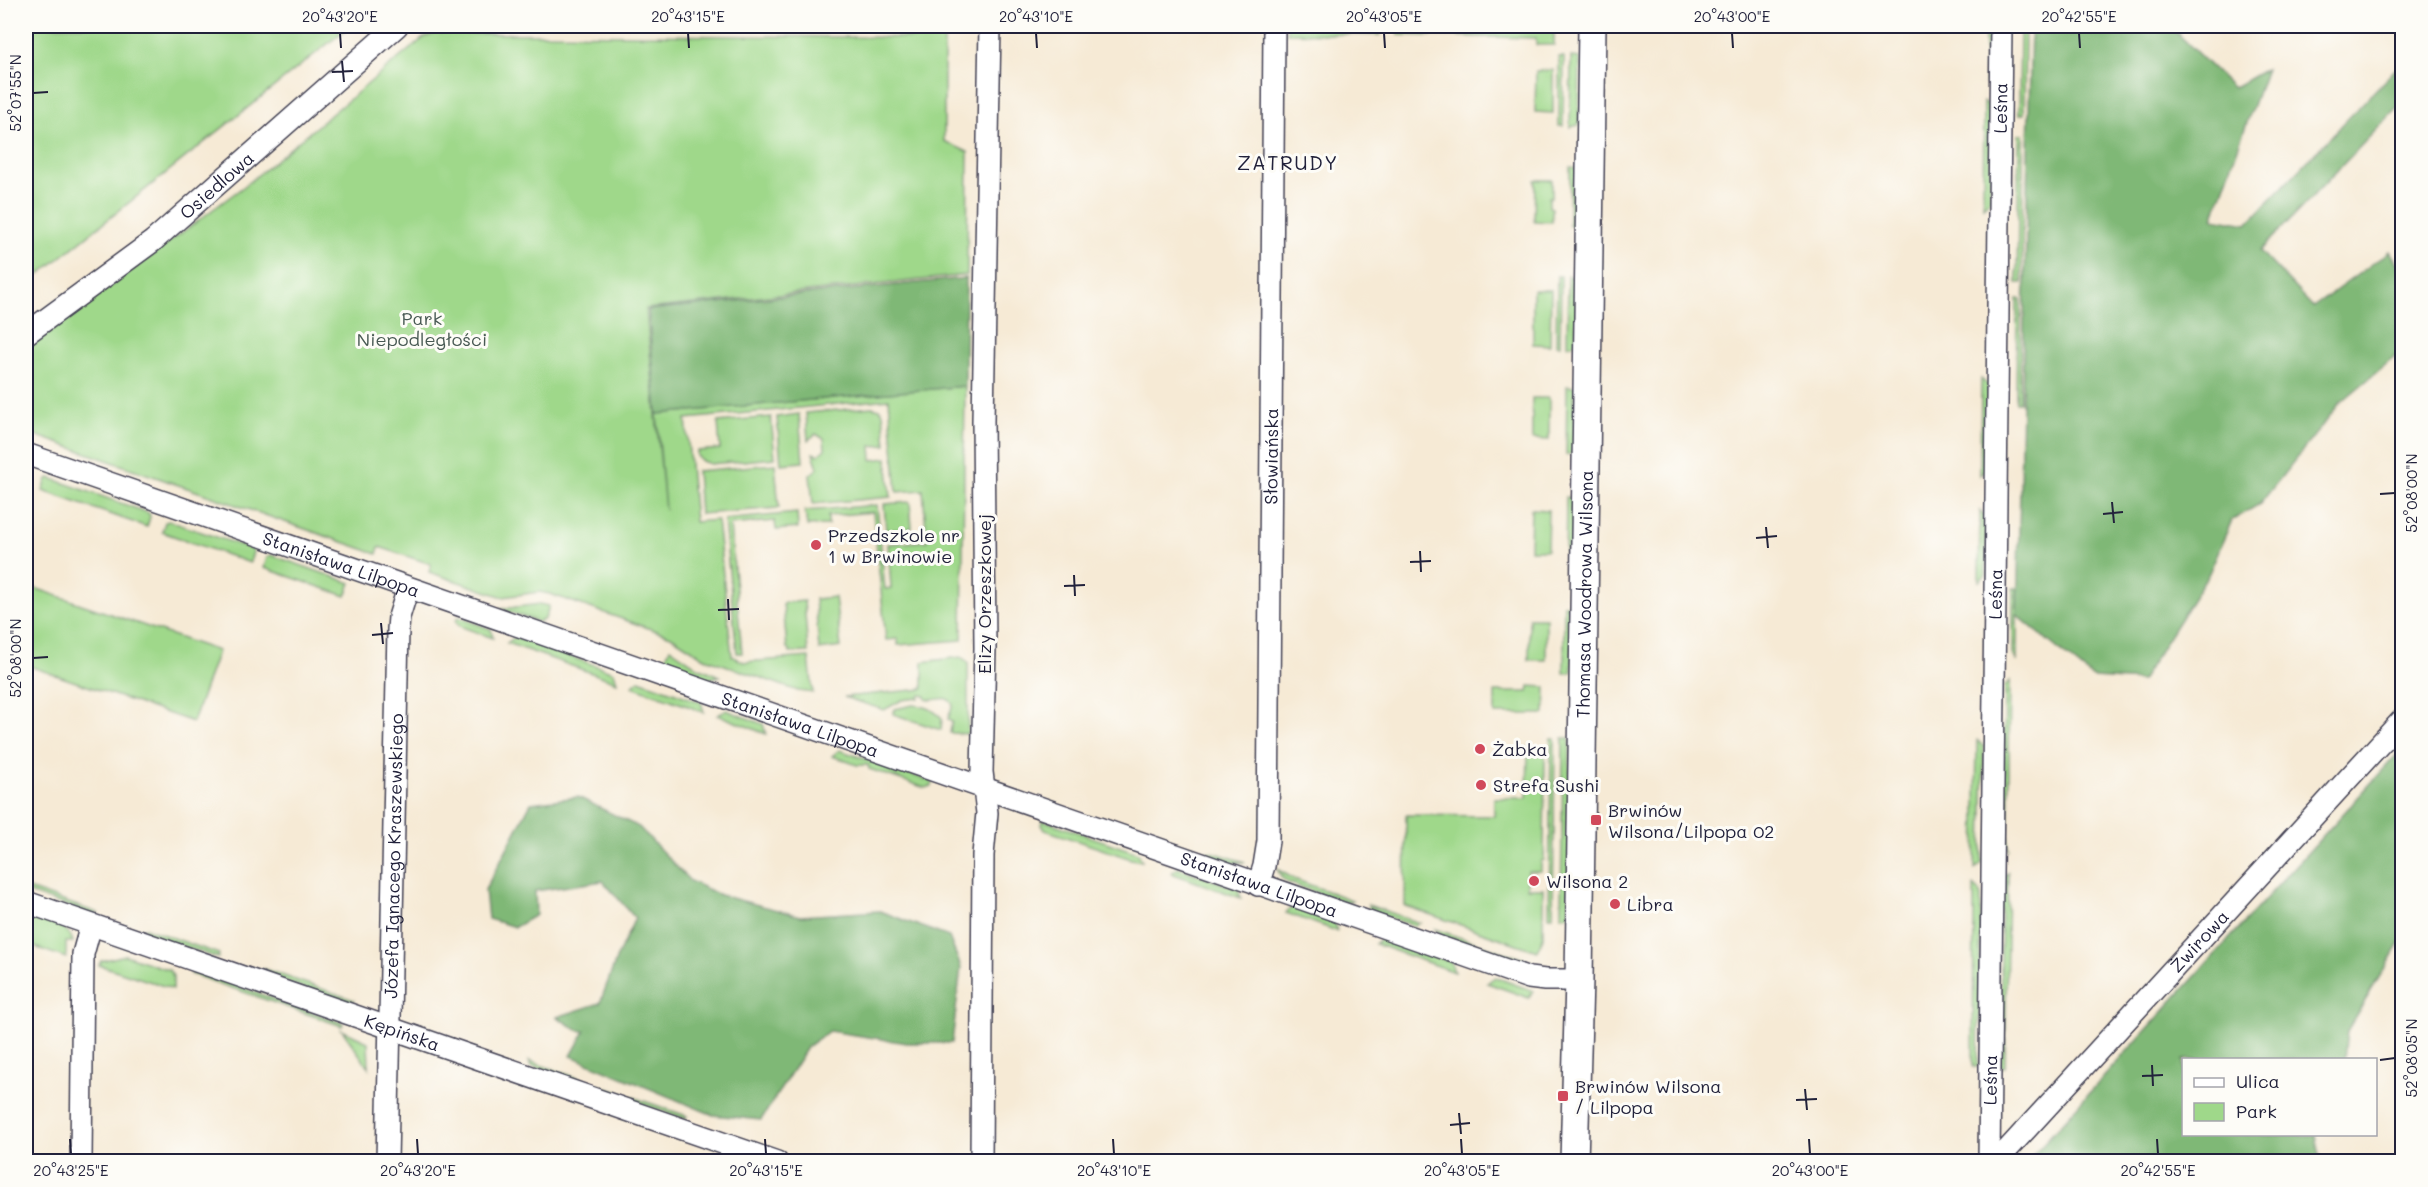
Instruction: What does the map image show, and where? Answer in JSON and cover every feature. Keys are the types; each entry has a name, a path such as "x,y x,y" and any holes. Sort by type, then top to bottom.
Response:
{"street":[{"name":"Osiedlowa","path":"26,334 153,241 397,26"},
{"name":"Elizy Orzeszkowej","path":"981,1161 983,855 987,813 984,789 984,273 990,26"},
{"name":"Słowiańska","path":"1258,885 1268,841 1274,26"},
{"name":"Thomasa Woodrowa Wilsona","path":"1574,1161 1579,980 1592,26"},
{"name":"Leśna","path":"1989,1161 2001,26"},
{"name":"Stanisława Lilpopa","path":"26,454 1529,978 1579,980"},
{"name":"Józefa Ignacego Kraszewskiego","path":"387,1161 398,629 399,617 408,588"},
{"name":"Żwirowa","path":"1996,1161 2403,720"},
{"name":"Kępińska","path":"26,902 777,1161"},
{"path":"81,1161 84,954 91,925"}],"green space":[{"path":"26,26 350,26 26,285"},
{"path":"1287,26 1377,26 1380,35 1287,33"},
{"path":"1398,26 1554,26 1554,45 1536,45 1536,38 1398,35"},
{"path":"1985,26 1991,26 1991,77 1985,83"},
{"path":"2020,26 2025,26 2024,114 2019,114"},
{"path":"2031,26 2158,26 2177,33 2233,88 2266,69 2213,218 2247,224 2402,62 2402,103 2260,251 2313,307 2390,251 2402,271 2402,351 2340,403 2260,504 2232,520 2209,573 2141,681 2093,678 2017,615"},
{"name":"Park Niepodległości","path":"437,33 944,38 944,141 968,152 967,275 646,309 665,510 657,414 965,386 962,640 898,645 898,639 886,640 873,512 828,516 828,525 807,526 805,511 877,505 885,589 891,588 888,544 927,541 923,490 897,492 889,399 686,419 695,522 717,520 732,656 744,662 809,657 813,693 798,691 705,658 671,636 550,594 539,592 503,597 429,572 431,564 379,547 377,554 26,432 26,349 247,184 425,37"},
{"path":"1559,57 1564,57 1563,126 1559,126"},
{"path":"1571,57 1580,58 1579,125 1570,127"},
{"path":"1553,70 1553,113 1535,112 1536,71"},
{"path":"1984,101 1991,107 1990,200 1983,206"},
{"path":"2019,134 2023,134 2022,283 2017,283"},
{"path":"1570,167 1578,168 1577,223 1575,226 1569,226"},
{"path":"1535,180 1552,180 1552,197 1549,197 1549,207 1552,208 1552,222 1534,221"},
{"path":"1557,276 1561,276 1560,345 1556,345"},
{"path":"1568,276 1577,278 1576,344 1567,345"},
{"path":"966,278 965,386 657,414 648,310"},
{"path":"1533,290 1551,290 1550,345 1533,344"},
{"path":"2017,299 2021,299 2020,402 2016,402"},
{"path":"1981,379 1988,385 1987,469 1980,475"},
{"path":"1567,386 1575,387 1575,453 1566,455"},
{"path":"1532,398 1549,398 1549,440 1532,439"},
{"path":"872,407 880,409 883,413 886,445 871,446 872,460 887,458 891,497 813,504 810,475 818,468 813,453 818,455 825,449 824,439 816,434 808,440 806,413"},
{"path":"799,414 803,462 781,464 777,417"},
{"path":"771,417 775,458 710,464 697,456 697,451 720,449 718,422"},
{"path":"775,464 779,508 700,514 697,471"},
{"path":"50,478 149,513 147,527 43,491 47,479"},
{"path":"1566,497 1574,498 1573,562 1571,564 1565,564"},
{"path":"910,502 912,528 886,531 884,504"},
{"path":"1531,509 1548,510 1547,550 1530,550"},
{"path":"1980,511 1986,516 1986,575 1979,581"},
{"path":"797,513 798,528 776,530 775,521 730,525 742,653 737,653 724,520"},
{"path":"169,521 252,549 250,563 162,532 165,522"},
{"path":"271,555 351,583 346,596 264,568 267,557"},
{"path":"26,585 218,651 193,722 26,665"},
{"path":"2013,588 2017,588 2017,662 2013,654"},
{"path":"835,597 841,647 819,650 815,599"},
{"path":"804,601 808,652 790,653 787,649 783,603"},
{"path":"540,604 549,606 545,619 539,622 500,609"},
{"path":"1564,604 1573,606 1572,671 1570,673 1564,673"},
{"path":"458,617 491,629 493,638 459,626 456,621"},
{"path":"1529,618 1546,618 1546,660 1529,660"},
{"path":"515,637 614,672 617,682 507,643"},
{"path":"670,648 698,667 720,676 704,680 663,665"},
{"path":"961,657 968,662 968,734 950,733 952,721 948,719 953,705 944,698 930,700 920,695 919,698 902,700 884,710 844,697 923,689 923,662"},
{"path":"639,680 701,702 704,712 632,686"},
{"path":"2010,681 2008,849 2003,844 2005,686"},
{"path":"1529,686 1546,687 1545,714 1495,714 1495,692 1528,692"},
{"path":"913,705 929,708 942,718 941,730 893,714 895,709"},
{"path":"726,710 763,724 766,734 718,715"},
{"path":"1551,738 1555,738 1553,916 1549,916"},
{"path":"1563,738 1570,738 1569,915 1561,916"},
{"path":"1977,740 1984,747 1982,863 1975,869"},
{"path":"1528,747 1545,748 1544,860 1541,861 1541,871 1528,871 1527,888 1543,888 1543,938 1537,951 1405,906 1406,815 1494,816 1494,798 1527,798"},
{"path":"2402,749 2402,939 2347,1031 2344,1058 2182,1058 2182,1136 2316,1136 2321,1161 2032,1161 2029,1159"},
{"path":"839,750 933,782 931,786 925,788 869,769 868,765 857,765 832,756"},
{"path":"578,797 639,827 690,881 720,895 800,916 880,911 949,937 961,967 952,1043 907,1043 829,1031 808,1046 761,1120 713,1115 571,1056 585,1031 577,1030 557,1017 600,1003 635,918 603,881 535,891 536,915 515,927 488,919 485,890 531,803"},
{"path":"1043,820 1138,853 1142,861 1045,830 1042,825"},
{"path":"1196,851 1212,852 1245,862 1231,863"},
{"path":"1178,868 1238,889 1241,898 1171,873"},
{"path":"1277,869 1294,879 1352,900 1346,903 1289,883 1282,878"},
{"path":"2008,872 2005,1067 2000,1067 2002,877"},
{"path":"1974,886 1981,893 1978,1067 1973,1067"},
{"path":"26,888 98,913 93,915 26,892"},
{"path":"1368,905 1420,923 1414,926 1370,911"},
{"path":"1292,907 1335,922 1337,931 1286,913"},
{"path":"26,914 54,923 66,930 73,942 66,942 66,958 26,944"},
{"path":"145,928 219,954 218,958 141,932"},
{"path":"1435,929 1527,960 1534,966 1439,935"},
{"path":"1381,938 1451,962 1454,972 1375,944"},
{"path":"125,955 169,970 173,976 173,989 99,965 101,961"},
{"path":"264,969 354,1000 353,1005 266,975"},
{"path":"195,971 343,1023 342,1026 191,974"},
{"path":"1495,977 1533,991 1529,998 1487,983"},
{"path":"342,1030 368,1042 369,1068"},
{"path":"529,1061 687,1116 685,1119 531,1066"}],"place":[{"name":"Przedszkole nr 1 w Brwinowie","path":"816,545"},
{"name":"Żabka","path":"1480,749"},
{"name":"Strefa Sushi","path":"1481,785"},
{"name":"Brwinów Wilsona/Lilpopa 02","path":"1596,820"},
{"name":"Wilsona 2","path":"1534,881"},
{"name":"Libra","path":"1615,904"},
{"name":"Brwinów Wilsona / Lilpopa","path":"1563,1096"}],"district":[{"name":"ZATRUDY","path":"1288,162"}]}
